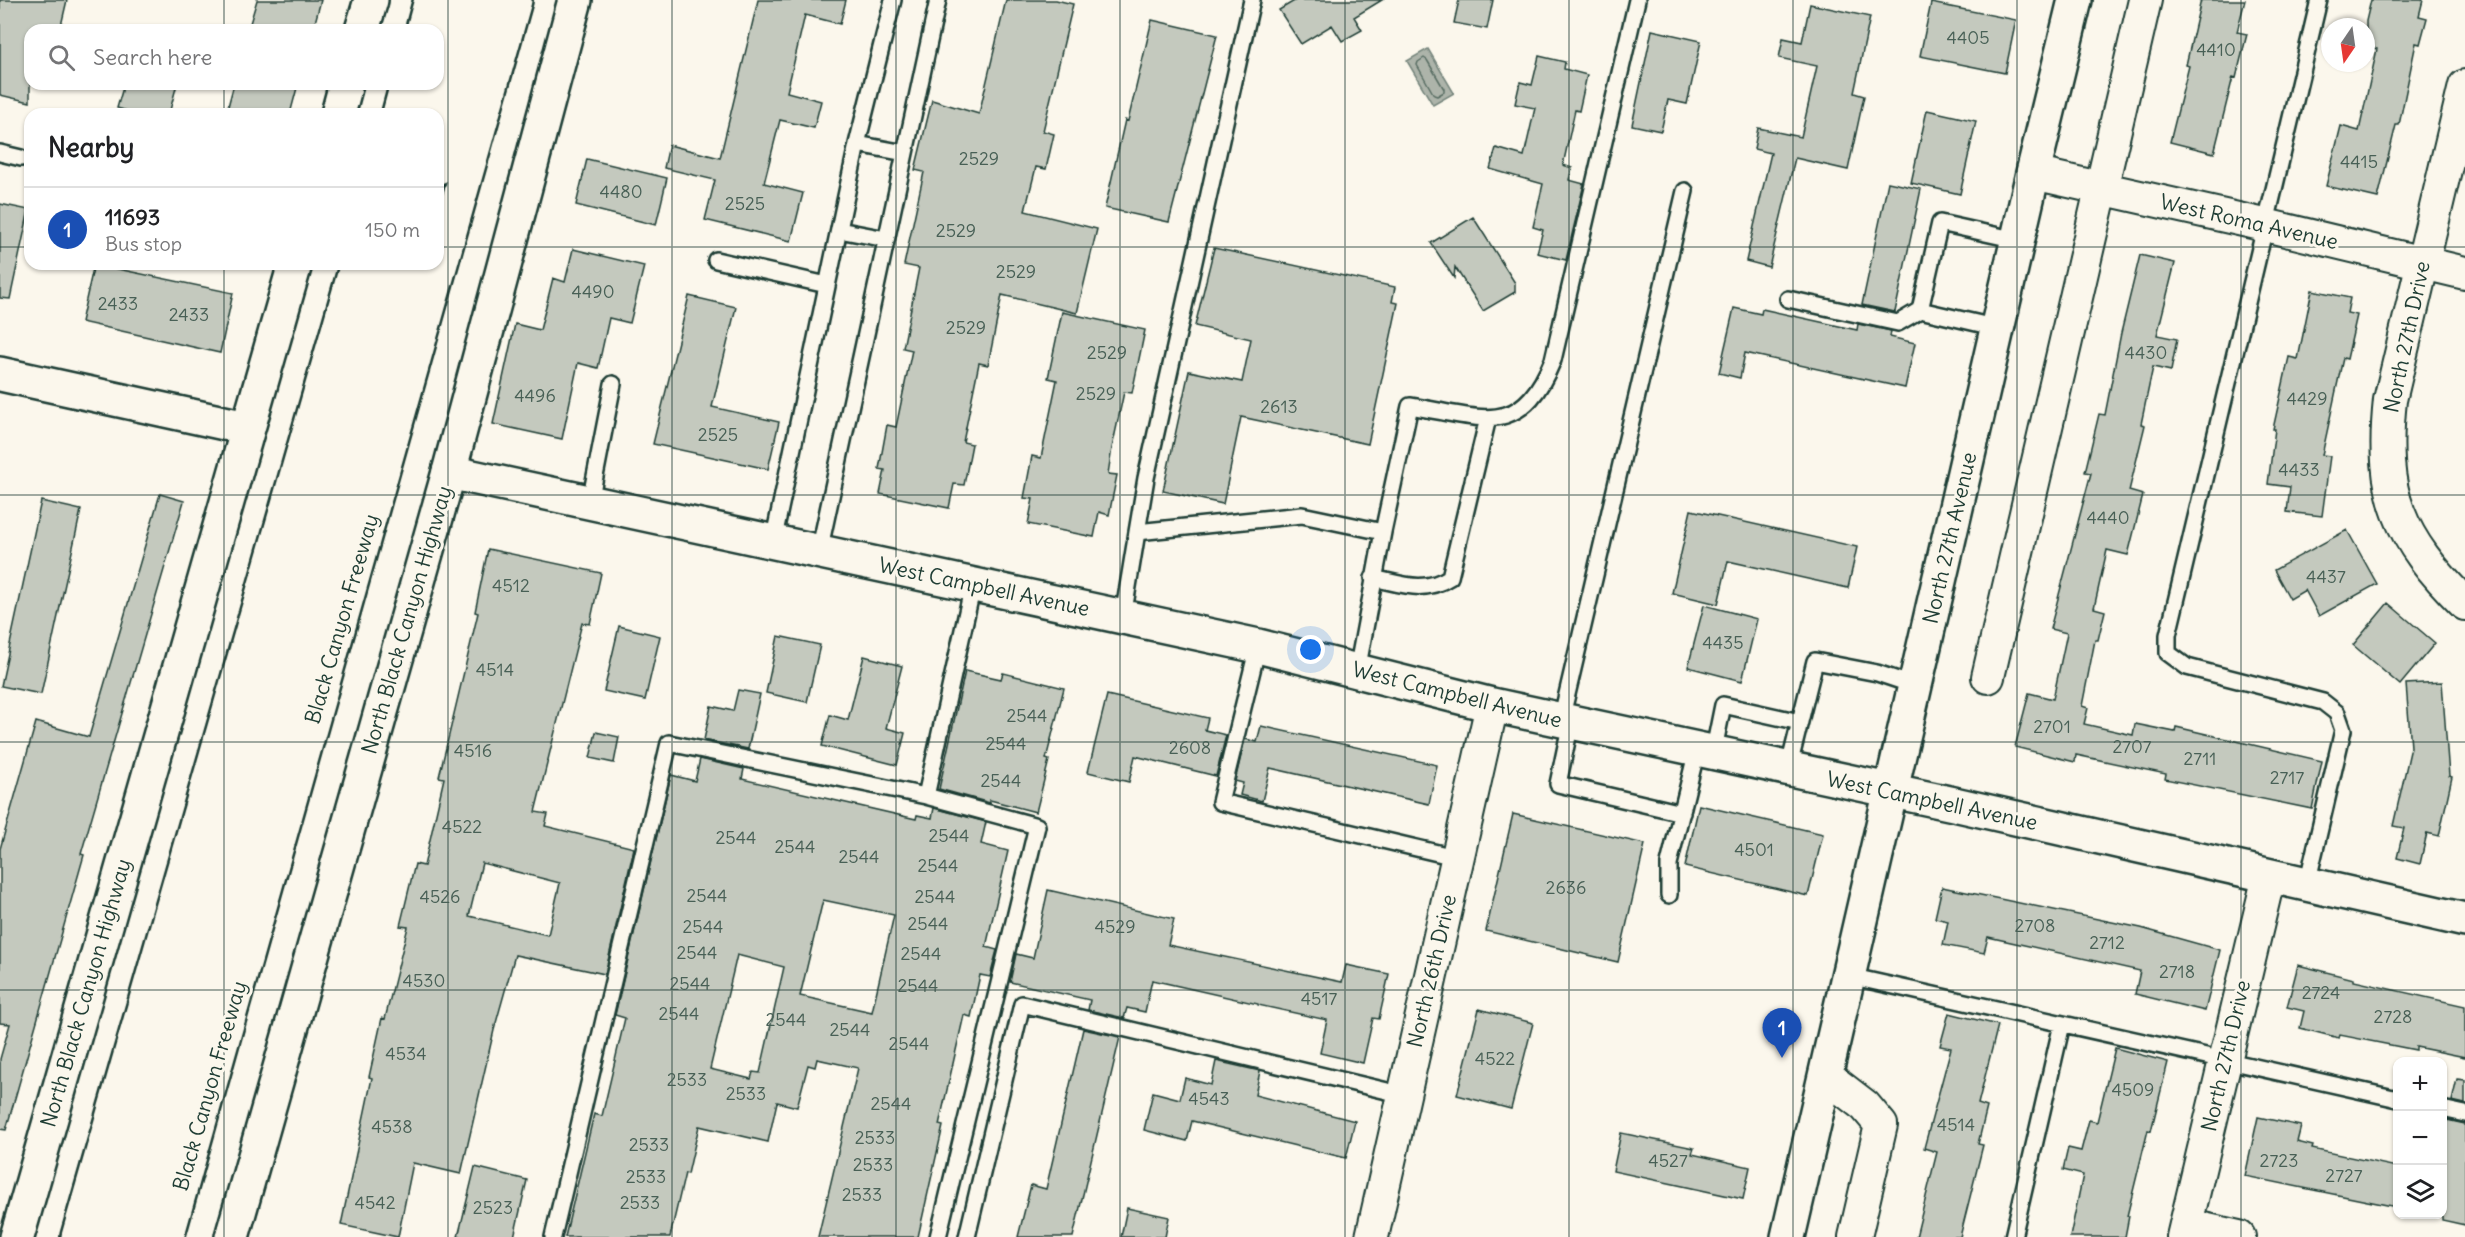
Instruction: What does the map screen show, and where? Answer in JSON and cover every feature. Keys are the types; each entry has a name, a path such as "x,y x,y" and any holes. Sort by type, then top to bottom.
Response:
{"main road":[{"path":"364,24 370,0"},
{"path":"425,24 431,0"},
{"path":"444,57 460,0"},
{"path":"444,146 485,0"},
{"name":"Black Canyon Freeway","path":"444,252 515,0"},
{"name":"North Black Canyon Highway","path":"232,1237 449,472 574,0"},
{"name":"North 27th Avenue","path":"1788,1237 1850,976 2017,240 2075,0"},
{"path":"340,108 344,90"},
{"path":"401,108 406,90"},
{"path":"430,108 434,90"},
{"name":"North Black Canyon Highway","path":"13,1224 293,270"},
{"path":"78,1237 355,270"},
{"path":"110,1237 383,270"},
{"path":"135,1237 409,270"},
{"name":"Black Canyon Freeway","path":"167,1237 439,270"},
{"path":"0,374 248,428"},
{"name":"West Campbell Avenue","path":"449,472 1258,646 1492,705 2465,920"}],"street":[{"path":"1988,677 2145,0"},
{"name":"North 27th Drive","path":"2465,86 2390,400 2387,427 2388,471 2396,509 2413,543 2441,580 2465,604"},
{"name":"West Roma Avenue","path":"2033,173 2465,273"},
{"name":"North 26th Drive","path":"1372,1237 1492,705"},
{"name":"North 27th Drive","path":"2184,1231 2269,876"},
{"path":"1826,1076 1865,1106 1881,1125 1855,1237"},
{"path":"2184,1231 2239,1237"}],"lane":[{"path":"773,542 857,144 893,0"},
{"path":"819,552 938,0"},
{"path":"1123,617 1146,478 1252,0"},
{"path":"1357,671 1373,579 1410,406 1488,418 1510,416 1528,403 1543,385 1553,360 1637,0"},
{"path":"2307,884 2343,730 2337,713 2323,702 2187,667 2168,653 2168,635 2319,0"},
{"path":"857,144 905,153"},
{"path":"0,153 21,158"},
{"path":"1682,813 1558,784 1566,721 1685,191"},
{"path":"1920,310 1940,224 2017,240"},
{"path":"839,230 886,239"},
{"path":"716,260 827,285"},
{"path":"1788,299 1898,323 1920,310 1998,328"},
{"path":"590,502 613,384"},
{"path":"1373,579 1424,588 1439,584 1450,577 1488,418"},
{"path":"1137,532 1302,515 1383,532"},
{"path":"926,796 973,585"},
{"path":"1258,646 1220,802 1458,858"},
{"path":"1788,770 1815,661 1877,673 1916,686"},
{"path":"1669,895 1669,864 1682,813 1723,705 1800,722"},
{"path":"553,1237 669,743 926,796 1037,826 938,1237"},
{"path":"1850,976 2393,1098"},
{"path":"967,1237 1022,1004 1404,1095"},
{"path":"2013,1237 2062,1024"},
{"path":"2447,1110 2465,1114"}],"water":[{"path":"1428,49 1454,93 1433,105 1407,61"}],"building":[{"path":"0,0 67,0 61,24 24,24 24,90 30,90 30,102 0,95"},
{"path":"257,0 321,0 315,24 250,24"},
{"path":"758,0 846,0 840,24 805,15 787,92 821,101 814,128 780,120 764,183 803,193 791,241 705,220 715,180 664,168 669,145 720,158"},
{"path":"1006,0 1056,0 1073,4 1043,131 1054,134 1046,169 1036,167 1025,211 1097,229 1077,313 1002,295 988,365 979,363 963,442 972,444 964,485 954,484 949,508 880,494 885,470 879,469 887,425 896,427 912,350 903,348 919,268 904,265 924,172 915,170 932,100 979,114"},
{"path":"1296,0 1382,0 1354,17 1362,30 1342,41 1332,25 1301,44 1279,10"},
{"path":"1459,0 1493,0 1487,29 1454,23"},
{"path":"2201,0 2245,0 2237,32 2247,34 2236,78 2233,77 2214,153 2170,142 2189,66 2186,65"},
{"path":"2371,0 2423,0 2419,16 2427,18 2420,44 2416,43 2399,125 2396,125 2378,198 2326,186 2341,126 2359,131 2372,72 2375,72 2377,49 2375,48 2375,18 2367,18"},
{"path":"1931,3 2016,20 2005,73 1920,56"},
{"path":"1810,4 1870,17 1854,93 1864,96 1848,170 1795,158 1769,267 1746,261 1771,153 1754,149 1758,128 1801,137 1817,66 1779,58 1783,38 1802,42"},
{"path":"1152,20 1217,35 1169,222 1105,208 1125,120 1128,121"},
{"path":"1652,30 1701,41 1687,104 1668,100 1661,131 1632,125"},
{"path":"1539,56 1565,62 1564,69 1587,75 1579,111 1575,110 1563,165 1572,168 1569,180 1584,184 1566,260 1537,253 1543,230 1533,227 1543,184 1490,169 1496,148 1524,156 1535,108 1515,104 1520,82 1532,85"},
{"path":"122,90 175,90 171,108 117,108"},
{"path":"232,90 296,90 292,108 228,108"},
{"path":"1927,110 1976,121 1960,194 1911,183"},
{"path":"587,159 667,178 656,225 576,205"},
{"path":"1888,182 1921,189 1895,312 1862,305"},
{"path":"0,204 24,209 24,233 10,299 0,298"},
{"path":"1473,217 1515,283 1515,292 1483,311 1455,267 1454,278 1431,243"},
{"path":"1214,248 1395,287 1392,302 1398,303 1368,444 1241,417 1223,504 1163,491 1189,371 1242,382 1251,339 1195,326"},
{"path":"573,249 644,266 630,323 609,318 598,368 578,363 562,439 493,424 515,324 540,330 553,278 565,282"},
{"path":"2140,255 2175,263 2157,335 2177,339 2171,371 2153,367 2141,424 2145,425 2129,491 2143,495 2128,555 2107,550 2094,608 2105,611 2098,640 2095,640 2082,706 2088,708 2084,724 2133,735 2135,724 2175,732 2176,727 2322,761 2312,809 2165,779 2166,774 2076,755 2075,762 2015,747 2029,693 2053,699 2067,633 2050,629 2091,473 2085,472 2099,414 2105,415 2121,333"},
{"path":"93,270 123,270 233,293 220,353 81,322"},
{"path":"2312,290 2350,298 2347,313 2357,315 2347,359 2343,358 2322,455 2330,456 2322,516 2287,512 2290,487 2268,484 2275,429 2273,429 2289,357 2298,359"},
{"path":"689,296 736,307 712,407 779,422 768,469 653,444"},
{"path":"1734,308 1761,314 1762,309 1857,330 1858,324 1891,331 1890,337 1915,343 1905,388 1745,353 1740,378 1719,373"},
{"path":"1062,312 1145,330 1132,393 1124,392 1112,448 1108,474 1117,475 1109,515 1099,512 1094,537 1028,524 1033,499 1024,498 1032,456 1041,458 1057,380 1048,378"},
{"path":"160,494 184,501 81,854 84,855 6,1130 0,1129 0,1059 10,1024 0,1023 0,849 36,722 89,737"},
{"path":"41,501 81,510 41,694 1,686"},
{"path":"1691,510 1857,547 1848,588 1728,561 1718,604 1672,593"},
{"path":"2347,530 2377,584 2319,616 2305,590 2290,599 2274,570"},
{"path":"488,549 601,573 590,624 582,623 535,812 548,814 545,826 634,848 605,974 515,955 494,1030 461,1174 413,1163 398,1237 341,1225 372,1078 369,1077 382,1018 385,1019 408,927 400,926 415,864 424,866 444,778 439,777 478,613 475,612","holes":["482,863 560,883 548,935 469,916"]},
{"path":"2388,603 2435,643 2400,685 2353,645"},
{"path":"1704,605 1757,619 1742,681 1688,667"},
{"path":"619,626 660,636 645,700 604,691"},
{"path":"778,636 820,645 807,702 766,693"},
{"path":"864,656 902,666 886,728 905,733 897,765 822,746 830,715 848,720"},
{"path":"965,671 1001,679 1003,673 1064,688 1046,759 1049,760 1036,812 990,800 990,803 939,789"},
{"path":"2442,682 2449,776 2452,777 2439,836 2427,833 2420,864 2397,858 2404,828 2393,826 2411,747 2406,684"},
{"path":"738,690 760,694 748,749 704,740 711,706 733,711"},
{"path":"1107,695 1208,718 1205,730 1226,735 1216,776 1135,756 1129,782 1088,772"},
{"path":"1261,726 1437,765 1429,804 1270,768 1262,801 1240,795 1243,783 1235,781 1245,739 1257,742"},
{"path":"596,732 619,737 614,763 590,758"},
{"path":"700,759 744,769 742,779 916,819 917,815 932,818 934,808 986,822 981,844 1008,851 986,947 997,950 990,977 980,975 971,1017 964,1015 939,1125 943,1126 918,1237 818,1237 858,1068 817,1059 815,1067 808,1065 797,1107 777,1102 768,1142 699,1126 670,1237 565,1237 594,1114 602,1116 625,1018 615,1015 671,775 695,781","holes":["823,900 894,915 872,1012 800,996","737,955 784,967 760,1073 753,1072 751,1079 710,1069"]},
{"path":"1699,805 1823,834 1808,896 1685,867"},
{"path":"1513,814 1645,844 1618,962 1486,931"},
{"path":"1942,887 2141,928 2220,950 2205,1011 2135,994 2140,971 1988,937 1984,953 1943,945 1948,921 1935,918"},
{"path":"1048,890 1174,919 1168,945 1342,982 1346,965 1389,974 1379,1019 1373,1018 1363,1063 1320,1053 1327,1020 1258,1004 1152,980 1145,1012 1127,1008 1124,1018 1088,1010 1090,1000 1010,982 1016,954 1033,958"},
{"path":"2298,965 2354,979 2354,981 2465,1006 2465,1057 2340,1035 2339,1038 2300,1028 2304,1011 2287,1007"},
{"path":"1479,1009 1533,1023 1511,1109 1457,1095"},
{"path":"1949,1013 1998,1025 1978,1104 1987,1107 1978,1144 1983,1145 1960,1237 1916,1237 1937,1152 1924,1148 1951,1048 1940,1046"},
{"path":"1083,1029 1120,1037 1073,1237 1018,1237 1031,1185 1046,1189"},
{"path":"2115,1048 2168,1062 2151,1131 2148,1130 2127,1216 2129,1216 2125,1237 2070,1237 2083,1175 2063,1170 2068,1148 2081,1151 2089,1120 2097,1122"},
{"path":"1216,1061 1260,1071 1255,1095 1355,1121 1346,1158 1192,1121 1187,1141 1144,1130 1153,1092 1180,1099 1185,1078 1211,1085"},
{"path":"2457,1079 2465,1080 2465,1104 2452,1101"},
{"path":"2258,1117 2301,1126 2297,1142 2313,1146 2312,1149 2393,1166 2393,1206 2245,1176"},
{"path":"2447,1120 2465,1124 2465,1225 2442,1220 2447,1219"},
{"path":"1621,1133 1694,1148 1692,1154 1750,1167 1743,1199 1613,1171"},
{"path":"475,1167 527,1180 514,1237 458,1237"},
{"path":"1127,1208 1169,1217 1165,1237 1121,1237"}],"place":[{"name":"11693","path":"1782,1058"}]}
